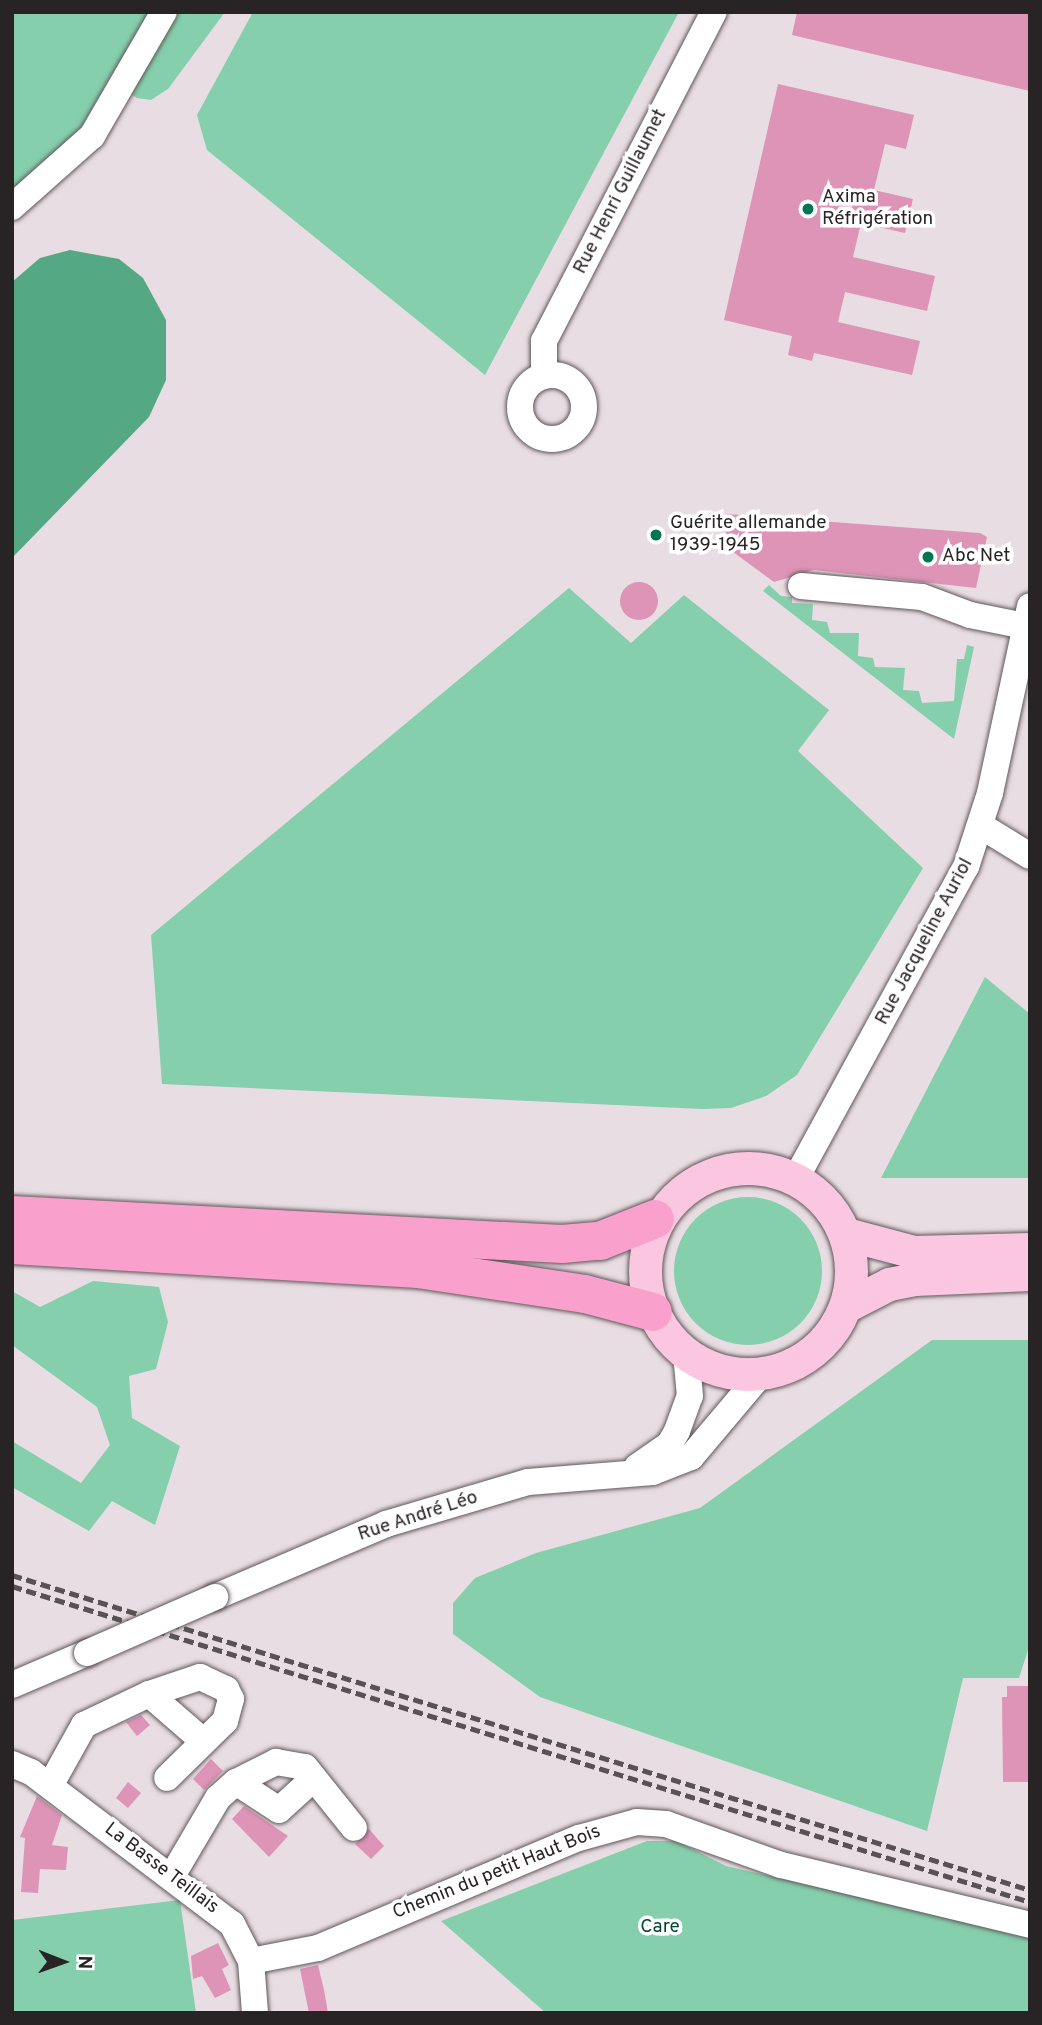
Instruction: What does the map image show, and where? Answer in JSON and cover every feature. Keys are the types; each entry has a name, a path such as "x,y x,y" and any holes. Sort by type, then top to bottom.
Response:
{"highway":[{"path":"12,1215 562,1244 600,1241 655,1219"},
{"path":"12,1245 418,1269 585,1294 653,1312"}],"main road":[{"path":"730,1168 763,1170 795,1180 830,1207 846,1234 851,1279 846,1306 816,1354 784,1370 733,1373 686,1354 653,1312 645,1264 655,1219 697,1179 730,1168"},
{"path":"846,1234 914,1252 1030,1250"},
{"path":"846,1306 889,1284 915,1279 1030,1274"}],"street":[{"path":"12,207 92,136 164,12"},
{"name":"Rue Henri Guillaumet","path":"544,376 544,341 714,12"},
{"path":"802,586 922,597 970,615 1027,616"},
{"name":"Rue Jacqueline Auriol","path":"795,1180 947,906 981,825 1027,616"},
{"path":"981,825 1030,856"},
{"name":"Rue André Léo","path":"630,1472 669,1445 677,1431 690,1396 686,1354"},
{"name":"Rue André Léo","path":"12,1685 386,1524 528,1482 653,1472 691,1457 762,1373"},
{"path":"50,1786 84,1725 186,1677 200,1677 226,1689 230,1709 225,1721 167,1778"},
{"path":"149,1694 203,1741"},
{"path":"172,1876 204,1814 236,1782 276,1762 305,1768 354,1828"},
{"name":"La Basse Teillais","path":"12,1763 50,1786 232,1924 251,1961 255,2013"},
{"path":"236,1782 279,1810 314,1778"},
{"name":"Chemin du petit Haut Bois","path":"251,1961 318,1948 579,1838 637,1822 678,1827 781,1865 1030,1925"}],"green space":[{"path":"12,12 158,12 92,127 12,198"},
{"path":"176,12 225,12 168,89 151,100 137,98 130,94"},
{"path":"253,12 679,12 485,375 207,150 197,115"},
{"path":"769,585 781,596 792,597 792,603 813,604 812,620 827,622 830,633 859,633 858,656 873,658 875,667 905,668 903,690 919,691 922,703 954,701 957,659 964,659 967,645 974,647 954,739 763,591"},
{"path":"569,588 631,643 684,595 829,710 798,751 923,868 797,1075 766,1096 731,1108 702,1109 162,1084 151,935"},
{"path":"985,977 1030,1014 1030,1178 881,1178"},
{"path":"748,1197 776,1202 801,1218 817,1243 822,1271 817,1299 801,1324 776,1340 748,1345 720,1340 695,1324 679,1299 674,1271 679,1243 695,1218 720,1202"},
{"path":"93,1281 159,1287 168,1322 156,1369 129,1376 132,1418 180,1446 155,1525 112,1501 89,1531 12,1487 12,1441 81,1483 110,1445 97,1407 12,1345 12,1291 40,1307"},
{"path":"932,1340 1030,1340 1030,1644 1019,1678 963,1678 927,1831 540,1697 453,1634 453,1603 475,1578 536,1553 700,1508"},
{"name":"Care","path":"647,1841 676,1841 726,1866 1030,1936 1030,2013 546,2013 441,1921"},
{"path":"180,1900 196,2013 12,2013 12,1920"}],"shaded area":[{"path":"70,250 119,259 143,278 166,320 166,380 149,417 12,558 12,282 40,258"}],"building":[{"path":"797,12 1030,14 1030,91 792,35"},
{"path":"778,84 914,115 906,149 885,144 874,190 913,199 905,233 861,223 853,257 935,276 927,311 845,292 838,322 920,341 912,375 814,353 812,361 788,355 792,336 724,320"},
{"path":"727,514 980,533 987,537 976,588 814,570 774,582 725,546"},
{"path":"639,582 652,588 658,601 652,614 639,620 626,614 620,601 626,588"},
{"path":"1007,1686 1030,1686 1030,1782 1003,1782 1002,1697 1007,1697"},
{"path":"141,1715 150,1725 137,1736 126,1722"},
{"path":"211,1759 223,1771 204,1790 193,1779"},
{"path":"128,1782 141,1793 128,1808 116,1798"},
{"path":"37,1796 62,1815 52,1845 68,1847 66,1870 40,1869 38,1893 21,1892 25,1838 20,1837"},
{"path":"244,1806 288,1836 269,1857 232,1819"},
{"path":"369,1829 384,1846 371,1859 355,1844"},
{"path":"218,1943 229,1965 222,1969 231,1990 215,1998 202,1976 193,1979 191,1956"},
{"path":"318,1965 328,2013 309,2013 300,1969"}],"railway":[{"path":"12,1575 1030,1890"},
{"path":"12,1586 1030,1902"}],"place":[{"name":"Axima Réfrigération","path":"808,209"},
{"name":"Guérite allemande 1939-1945","path":"656,535"},
{"name":"Abc Net","path":"928,557"}]}
